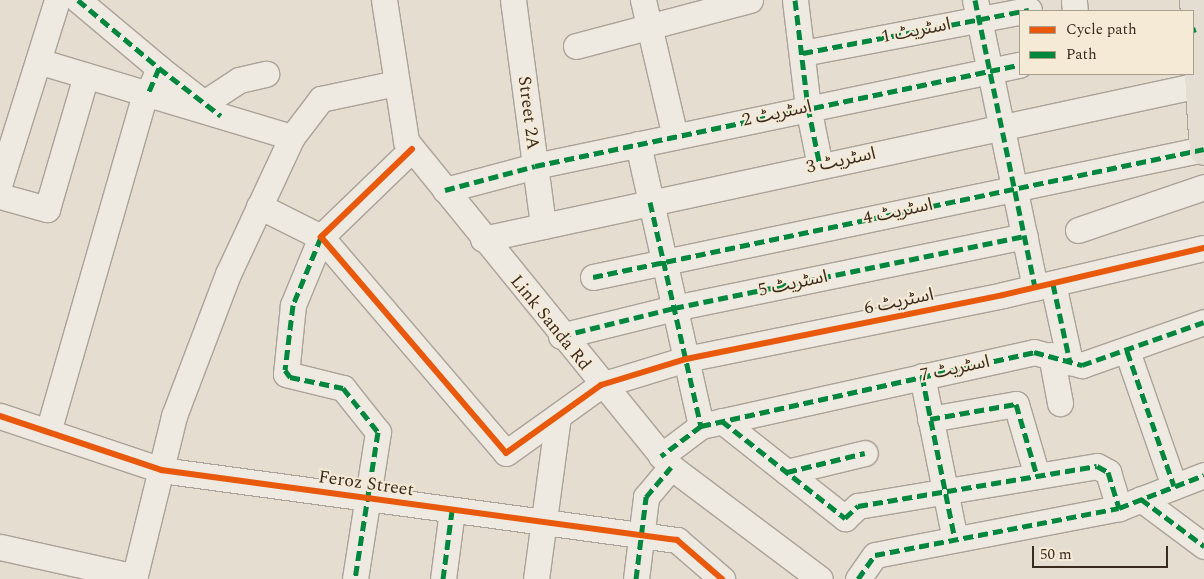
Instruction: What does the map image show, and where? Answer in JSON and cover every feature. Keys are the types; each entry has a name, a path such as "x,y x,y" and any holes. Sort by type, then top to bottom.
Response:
{"main road":[{"path":"1194,0 1194,30 1204,150"}],"street":[{"path":"0,182 57,0"},
{"path":"78,0 159,68 212,109"},
{"name":"Link Sanda Rd","path":"384,0 406,141 412,149 601,386 666,462 820,579"},
{"name":"Street 2A","path":"513,0 543,226"},
{"path":"643,0 675,136"},
{"path":"576,46 750,0"},
{"path":"795,0 803,53 808,108 820,166"},
{"name":"اسٹریٹ 1","path":"803,53 977,9 1028,7"},
{"path":"977,9 1025,236 1044,286 1060,358 1060,403"},
{"path":"38,61 147,94 212,109 292,137"},
{"name":"اسٹریٹ 2","path":"445,190 535,166 1019,65"},
{"path":"48,432 147,94 159,68"},
{"path":"212,109 239,80 266,74"},
{"path":"0,196 47,209 86,76"},
{"path":"0,547 134,578 177,408 228,274 292,137 321,99 396,83"},
{"name":"اسٹریٹ 3","path":"483,239 1001,126 1199,85"},
{"path":"638,144 686,359 712,424 787,472 845,518 858,506 1097,466 1108,472 1130,504 1204,546"},
{"path":"355,579 378,432 343,388 290,377 285,370 293,305 321,237 412,149"},
{"name":"اسٹریٹ 4","path":"593,277 1014,187 1204,150"},
{"path":"1078,230 1204,187"},
{"path":"260,206 321,237"},
{"name":"اسٹریٹ 5","path":"561,336 674,308 1025,236"},
{"name":"اسٹریٹ 6","path":"321,237 506,453 601,386 686,359 1044,286 1204,248"},
{"name":"اسٹریٹ 7","path":"712,424 1034,352 1082,364 1127,351 1204,322"},
{"path":"1127,351 1174,486"},
{"path":"922,376 955,539"},
{"path":"930,419 1016,404 1037,476"},
{"name":"Feroz Street","path":"0,416 161,470 366,500 677,540 722,579"},
{"path":"536,579 558,416"},
{"path":"636,579 646,497 666,462 712,424"},
{"path":"787,472 865,453"},
{"path":"858,579 875,555 1130,504 1204,474"},
{"path":"443,579 452,511"}],"marked path":[{"path":"78,0 159,68 148,94"},
{"path":"795,0 808,107 820,166"},
{"path":"975,0 1035,288"},
{"path":"803,53 1019,12"},
{"path":"445,190 535,166 1019,65"},
{"path":"159,68 221,116"},
{"path":"593,277 1204,149"},
{"path":"650,202 701,426 661,456"},
{"path":"561,336 674,308 1025,236"},
{"path":"321,237 293,305 285,370 290,377 343,388 378,432 355,579"},
{"path":"1053,284 1070,362"},
{"path":"701,426 1034,352 1082,365 1204,322"},
{"path":"1127,351 1174,486"},
{"path":"922,376 955,539"},
{"path":"930,419 1016,404 1037,476"},
{"path":"722,421 845,518 858,506 1097,466 1108,472 1119,508"},
{"path":"787,472 865,453"},
{"path":"636,579 646,497 671,467"},
{"path":"858,579 875,555 1119,508 1204,475"},
{"path":"1141,499 1204,546"},
{"path":"443,579 452,511"}],"cycle path":[{"path":"412,149 321,237 506,453 601,385 686,359 1003,295 1204,248"},
{"path":"0,416 161,470 677,540 722,579"}]}
